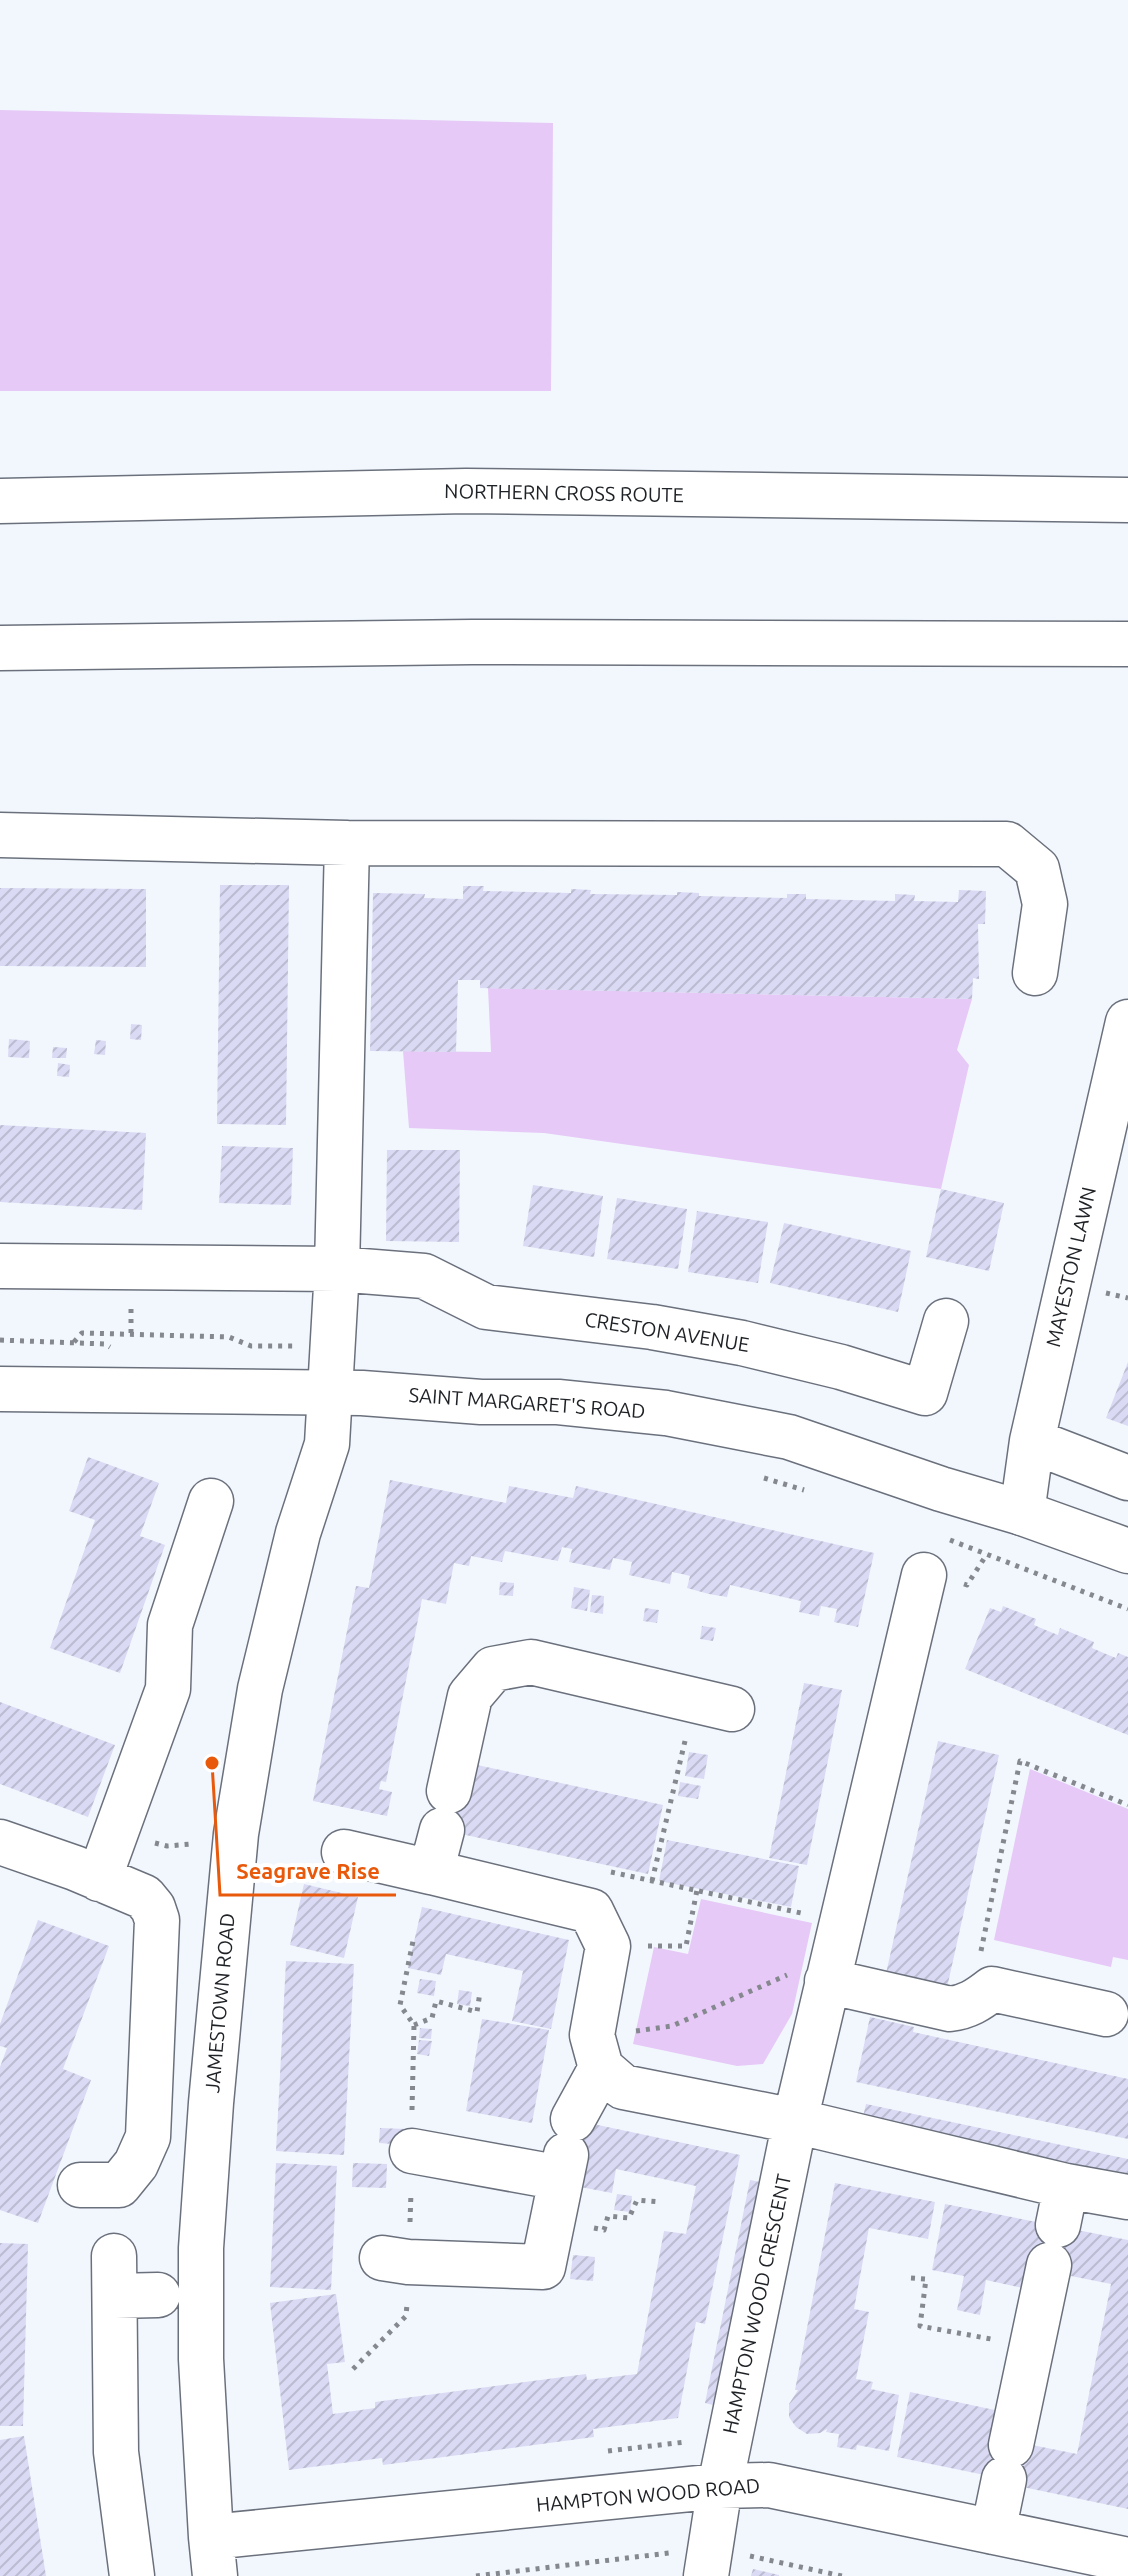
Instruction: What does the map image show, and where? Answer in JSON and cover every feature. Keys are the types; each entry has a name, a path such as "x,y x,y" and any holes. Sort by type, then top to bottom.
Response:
{"main road":[{"name":"NORTHERN CROSS ROUTE","path":"0,501 466,491 1128,500"},
{"path":"0,648 472,642 1128,644"},
{"path":"0,835 347,843 1007,844 1037,869 1045,904 1035,973"},
{"name":"JAMESTOWN ROAD","path":"213,2556 201,2359 201,2248 211,2103 236,1834 260,1689 298,1533 327,1444 337,1269 347,843"},
{"name":"MAYESTON LAWN","path":"1022,1513 1032,1441 1128,1022"},
{"path":"0,1266 337,1269"},
{"name":"CRESTON AVENUE","path":"337,1269 424,1276 486,1307 652,1327 742,1343 841,1367 925,1393 946,1321"},
{"name":"SAINT MARGARET'S ROAD","path":"0,1389 362,1393 481,1402 558,1402 666,1413 789,1437 1128,1551"},
{"path":"1032,1441 1128,1478"},
{"path":"99,1879 168,1689 170,1625 211,1501"},
{"name":"HAMPTON WOOD CRESCENT","path":"708,2562 720,2486 795,2121 841,1922 934,1556"},
{"path":"431,1872 470,1696 493,1669 531,1662 713,1705"},
{"path":"0,1842 144,1897 153,1908 157,1920 148,2137 136,2164 119,2185 80,2185"},
{"path":"344,1852 591,1911 608,1946 596,2051 563,2168 543,2267 408,2262 382,2258"},
{"path":"827,1981 950,2009 978,2001 992,1989 1106,2014"},
{"path":"596,2051 623,2087 795,2121 1058,2226 1128,2197"},
{"path":"412,2151 563,2168"},
{"path":"993,2532 1058,2226"},
{"path":"132,2576 116,2452 115,2276 158,2295"},
{"name":"HAMPTON WOOD ROAD","path":"213,2556 720,2486 769,2485 1128,2560"}],"path":[{"path":"73,1343 82,1333 119,1333 229,1337 251,1346 332,1345"},
{"path":"0,1340 105,1344"},
{"path":"757,1476 816,1494"},
{"path":"934,1556 1128,1609"},
{"path":"652,1881 713,1705"},
{"path":"992,1989 978,1969 1020,1761 1128,1805"},
{"path":"115,1835 176,1846 236,1834"},
{"path":"609,1871 841,1922"},
{"path":"608,1946 686,1946 697,1890"},
{"path":"596,2051 628,2033 672,2026 787,1974 827,1981"},
{"path":"414,2025 432,2018 436,2001 477,2012 480,1992"},
{"path":"563,2168 604,2230 608,2216 629,2218 637,2200 660,2202"},
{"path":"911,2278 926,2279 920,2326 1032,2347"},
{"path":"476,2576 708,2562 842,2576"}],"shaded area":[{"path":"0,110 553,123 551,391 0,391"},
{"path":"488,988 972,999 957,1050 969,1065 941,1189 544,1133 409,1128 403,1051 491,1052"},
{"path":"1030,1769 1128,1809 1128,1960 1113,1957 1111,1967 994,1940"},
{"path":"701,1899 812,1923 792,2014 763,2064 737,2066 633,2044 654,1947 688,1954"}],"building":[{"path":"220,885 289,885 286,1125 217,1124"},
{"path":"463,886 484,886 483,891 571,893 571,889 591,890 590,894 677,895 677,892 699,893 699,896 787,898 787,894 806,894 806,899 895,901 895,894 915,895 914,901 958,902 959,890 986,891 985,924 978,924 979,979 973,978 972,999 480,988 480,980 458,980 456,1052 370,1051 373,893 425,894 424,898 463,899"},
{"path":"0,888 146,889 146,967 0,966"},
{"path":"131,1024 142,1025 141,1040 130,1039"},
{"path":"9,1039 30,1041 29,1058 8,1057"},
{"path":"96,1040 106,1041 105,1055 94,1054"},
{"path":"53,1047 67,1048 66,1058 52,1058"},
{"path":"58,1063 70,1065 69,1077 57,1076"},
{"path":"0,1125 146,1133 142,1210 0,1202"},
{"path":"222,1146 293,1148 291,1205 219,1203"},
{"path":"387,1150 460,1150 459,1242 386,1241"},
{"path":"533,1185 603,1196 594,1257 523,1246"},
{"path":"941,1189 1004,1203 989,1271 926,1257"},
{"path":"617,1198 687,1209 678,1269 607,1259"},
{"path":"697,1211 768,1222 758,1283 688,1272"},
{"path":"784,1223 911,1251 898,1312 770,1283"},
{"path":"1128,1362 1128,1426 1106,1418"},
{"path":"88,1457 159,1483 140,1536 165,1545 120,1673 50,1648 95,1520 69,1511"},
{"path":"390,1480 506,1503 509,1486 573,1498 576,1486 874,1553 858,1627 834,1622 837,1609 821,1606 819,1616 799,1612 801,1601 730,1585 727,1597 709,1594 687,1588 690,1576 672,1572 670,1584 629,1575 632,1562 613,1558 610,1570 569,1562 572,1549 562,1547 558,1561 505,1551 502,1562 471,1556 469,1566 454,1563 446,1604 422,1599 386,1782 381,1781 379,1789 392,1792 387,1816 313,1801 356,1586 369,1588"},
{"path":"500,1582 514,1583 513,1596 499,1595"},
{"path":"574,1587 590,1590 587,1611 571,1608"},
{"path":"592,1595 604,1596 603,1614 590,1612"},
{"path":"1003,1606 1036,1619 1034,1625 1048,1631 1058,1635 1060,1628 1094,1642 1092,1648 1106,1654 1116,1658 1118,1653 1128,1657 1128,1735 965,1669 990,1608 1001,1612"},
{"path":"645,1608 659,1610 657,1623 643,1621"},
{"path":"702,1626 716,1628 713,1641 700,1639"},
{"path":"804,1683 842,1690 807,1865 769,1858"},
{"path":"0,1702 115,1745 88,1817 0,1784"},
{"path":"938,1741 999,1755 946,1992 885,1978"},
{"path":"689,1752 708,1755 704,1779 685,1776"},
{"path":"477,1765 663,1805 648,1874 433,1828 441,1790"},
{"path":"680,1782 701,1786 698,1799 678,1796"},
{"path":"667,1840 799,1866 791,1907 659,1881"},
{"path":"304,1884 358,1897 344,1958 290,1945"},
{"path":"422,1907 569,1940 551,2029 512,2021 523,1971 446,1954 441,1975 408,1968"},
{"path":"38,1920 109,1946 63,2069 91,2080 38,2223 0,2210 0,2067 7,2048 0,2046 0,2024"},
{"path":"286,1961 354,1964 344,2155 276,2151"},
{"path":"420,1979 436,1981 434,1996 417,1993"},
{"path":"459,1990 472,1992 470,2006 457,2004"},
{"path":"870,2017 914,2027 913,2032 1128,2079 1128,2139 856,2082"},
{"path":"482,2019 549,2030 532,2123 466,2111"},
{"path":"420,2028 432,2029 431,2039 419,2038"},
{"path":"419,2040 432,2041 429,2056 417,2054"},
{"path":"866,2104 1128,2159 1128,2177 862,2121"},
{"path":"560,2117 740,2155 705,2324 696,2322 678,2418 593,2429 594,2437 383,2465 382,2458 289,2470 270,2303 336,2294 345,2362 327,2364 333,2414 375,2408 375,2402 586,2374 587,2380 637,2374 664,2231 686,2234 696,2186 616,2169 612,2193 575,2186 553,2151"},
{"path":"380,2128 406,2129 406,2145 379,2143"},
{"path":"276,2163 337,2166 331,2290 270,2287"},
{"path":"353,2163 387,2164 386,2188 352,2187"},
{"path":"750,2180 766,2183 721,2407 705,2403"},
{"path":"835,2183 935,2202 928,2239 869,2228 854,2309 869,2312 856,2379 873,2382 871,2389 899,2395 889,2451 857,2445 856,2450 837,2447 839,2434 826,2432 827,2429 807,2434 796,2427 789,2417 789,2404 798,2390 795,2390"},
{"path":"617,2194 632,2196 630,2212 614,2210"},
{"path":"945,2204 1128,2240 1128,2509 897,2457 910,2392 1004,2412 1027,2444 1077,2454 1111,2284 1061,2274 1027,2289 986,2280 980,2315 957,2310 964,2276 932,2270"},
{"path":"0,2243 28,2244 23,2426 0,2426"},
{"path":"573,2255 595,2257 593,2281 570,2279"},
{"path":"24,2436 46,2576 0,2576 0,2440"},
{"path":"753,2569 779,2575 779,2576 751,2576"}],"place":[{"name":"Seagrave Rise","path":"212,1763"}]}
